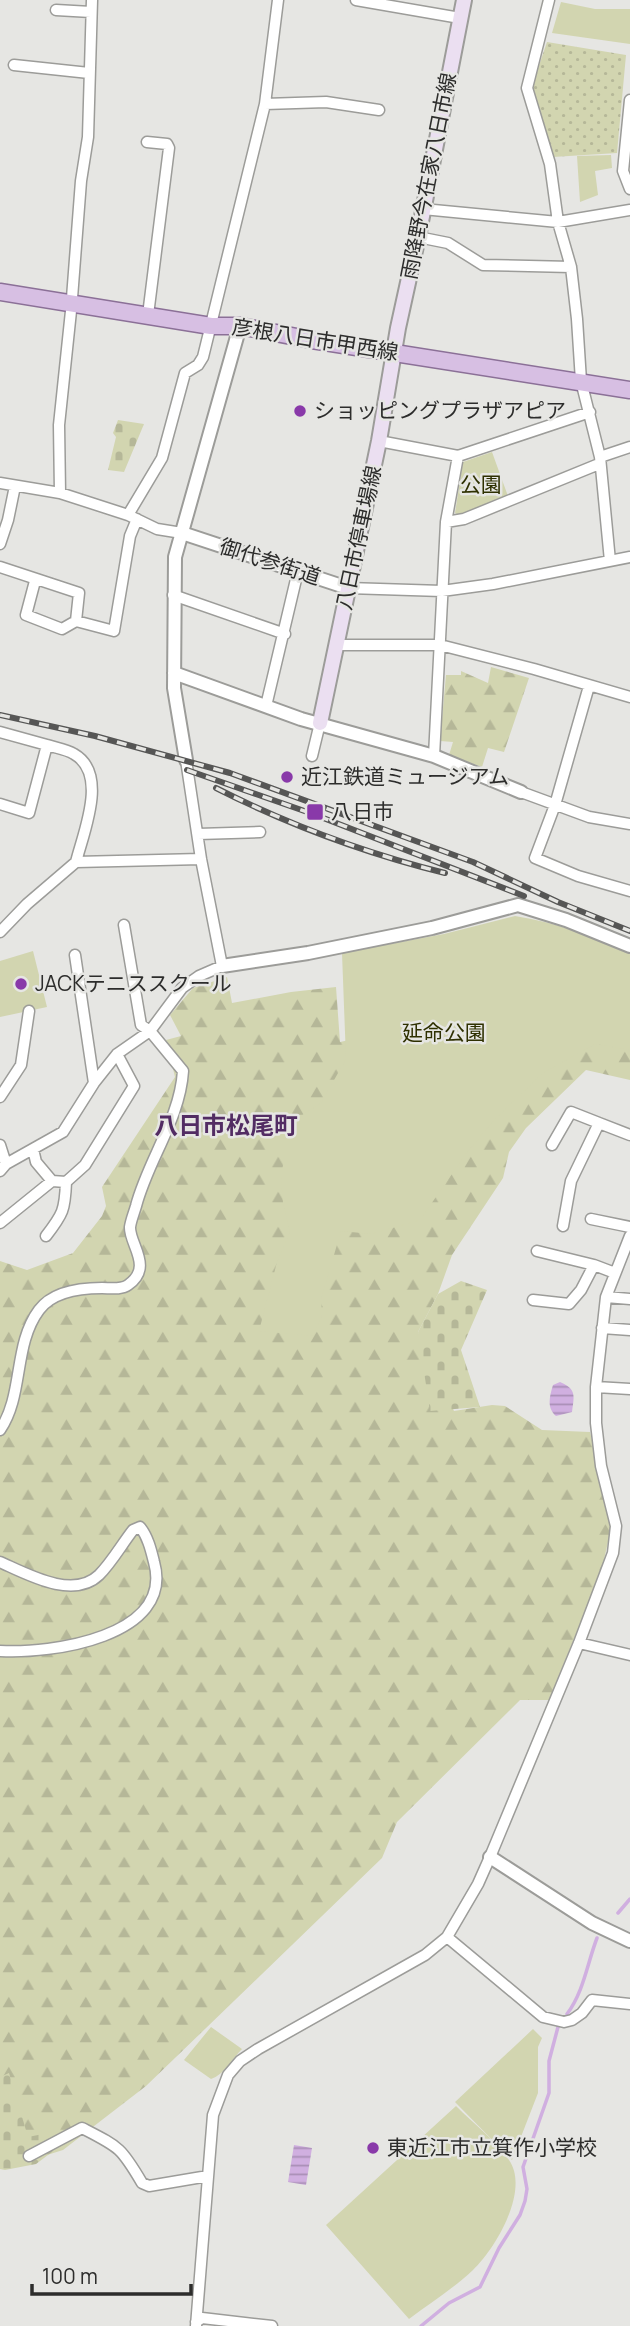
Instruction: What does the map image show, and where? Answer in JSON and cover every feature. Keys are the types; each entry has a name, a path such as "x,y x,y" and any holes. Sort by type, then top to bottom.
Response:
{"main road":[{"name":"雨降野今在家八日市線","path":"394,352 464,0"},
{"name":"彦根八日市甲西線","path":"0,292 211,326 240,326 312,340 630,390"},
{"name":"八日市停車場線","path":"320,723 379,441 394,352"}],"street":[{"path":"60,493 59,425 81,181 88,137 92,0"},
{"path":"35,581 26,615 62,629 76,621 114,631 132,517 162,458 184,373 198,365 203,357 265,103 278,0"},
{"path":"356,0 460,18"},
{"path":"549,0 527,88 550,164 558,222 571,267 581,381 600,461 610,561"},
{"path":"56,10 91,12"},
{"path":"14,65 89,73"},
{"path":"630,100 623,171 630,189"},
{"path":"265,103 326,102 379,110"},
{"path":"147,142 167,144 169,148 148,315"},
{"path":"424,209 558,222 630,210"},
{"path":"418,237 448,243 483,265 571,267"},
{"path":"222,967 201,859 175,691 173,595 175,557 240,326"},
{"path":"379,441 458,456 590,412"},
{"path":"446,522 464,519 630,447"},
{"path":"434,756 446,522 458,456"},
{"name":"御代参街道","path":"0,483 60,493 132,517 157,529 182,533 348,587 442,591 630,557"},
{"path":"0,544 15,486"},
{"path":"0,567 35,581 79,593 76,621"},
{"path":"266,706 298,571"},
{"path":"173,595 285,634"},
{"path":"337,645 440,645 630,697"},
{"path":"174,673 266,706 434,756 598,820 630,824"},
{"path":"589,686 555,805 535,858 578,876 630,891"},
{"path":"312,757 320,723"},
{"path":"0,732 75,754 91,777 93,796 76,862 27,904 0,932"},
{"path":"0,804 29,813 47,745"},
{"path":"198,834 260,832"},
{"path":"76,862 201,859"},
{"path":"0,1145 3,1168 63,1132 94,1083 117,1055 150,1031 182,988 199,976 222,967 308,954 432,929 518,905 566,920 630,946"},
{"path":"0,1430 13,1397 23,1343 39,1309 46,1302 73,1291 126,1287 139,1269 138,1248 130,1228 147,1172 178,1103 183,1071 150,1031 141,1025 124,925"},
{"path":"75,956 94,1083"},
{"path":"0,1097 21,1065 29,1011"},
{"path":"46,1237 65,1206 66,1182 85,1165 134,1086 117,1055"},
{"path":"552,1146 571,1112 630,1135"},
{"path":"563,1226 571,1181 599,1123"},
{"path":"33,1149 36,1162 52,1181"},
{"path":"0,1223 52,1181 66,1182"},
{"path":"591,1219 630,1227"},
{"path":"196,2324 213,2115 228,2075 240,2061 258,2049 425,1955 447,1937 478,1884 579,1643 613,1553 616,1526 601,1466 596,1423 596,1387 606,1297 630,1236"},
{"path":"537,1251 615,1273"},
{"path":"533,1300 569,1304 581,1290 594,1265"},
{"path":"606,1297 630,1299"},
{"path":"602,1328 630,1330"},
{"path":"596,1387 630,1389"},
{"path":"0,1562 50,1582 75,1586 98,1576 133,1530 140,1527 145,1533 156,1569 155,1590 148,1607 124,1627 86,1641 46,1650 0,1651"},
{"path":"579,1643 630,1655"},
{"path":"490,1857 592,1923 630,1941"},
{"path":"447,1937 543,2017 564,2022 572,2020 582,2013 592,2000 630,2004"},
{"path":"29,2156 82,2128 115,2144 125,2153 142,2183 149,2186 208,2176"},
{"path":"196,2324 202,2318 272,2326"}],"green space":[{"path":"561,2 595,9 630,9 630,44 552,33"},
{"path":"547,42 626,55 617,153 553,157 531,89"},
{"path":"611,155 612,168 595,171 598,195 580,202 577,156"},
{"path":"118,420 144,424 124,472 108,470 116,437 113,433"},
{"name":"公園","path":"492,452 509,499 460,516 455,513 463,462"},
{"path":"491,667 529,678 504,752 488,748 482,767 449,755 453,742 440,741 446,675 461,675 461,671 488,683"},
{"name":"延命公園","path":"515,916 559,926 630,952 630,1050 595,1044 543,1073 494,1120 465,1155 420,1220 371,1234 341,1231 322,1296 321,1318 313,1336 259,1331 277,1262 290,1232 283,1203 281,1177 290,1123 321,1103 346,1059 342,953 444,934"},
{"name":"JACKテニススクール","path":"33,951 47,1007 0,1017 0,961"},
{"path":"630,952 630,1080 586,1070 526,1128 509,1152 503,1178 452,1255 438,1294 418,1332 454,1411 492,1405 505,1406 542,1430 590,1432 612,1524 601,1573 549,1700 520,1700 397,1822 382,1858 146,2086 63,2150 28,2161 0,2159 0,1261 27,1270 73,1253 102,1216 106,1206 102,1187 175,1077 166,1040 181,1036 170,1015 193,988 227,977 232,1003 336,987 340,1042 447,1019"},
{"path":"461,1281 487,1290 461,1350 480,1407 430,1411 418,1332 438,1294"},
{"path":"211,2027 242,2049 224,2070 211,2079 184,2060"},
{"path":"533,2029 542,2038 538,2047 538,2093 512,2160 455,2102"},
{"path":"9,2073 28,2137 58,2131 60,2146 36,2164 5,2170 0,2169 0,2077"},
{"path":"456,2106 509,2160 514,2172 513,2202 500,2233 482,2260 458,2283 409,2319 326,2225"}],"shaded area":[{"path":"560,1382 572,1390 572,1412 556,1416 551,1409 550,1397 553,1385"},
{"path":"294,2145 312,2148 306,2185 288,2182"}],"waterway":[{"path":"618,1913 630,1899"},
{"path":"567,2014 581,1987 597,1938"},
{"path":"421,2326 449,2303 480,2287 499,2248 520,2215 527,2189 523,2167 549,2093 549,2061 558,2027"}],"railway":[{"path":"0,715 95,736 230,773 473,862 558,902 630,931"},
{"path":"187,770 313,814 524,896"},
{"path":"216,788 328,837 445,873"}],"place":[{"name":"ショッピングプラザアピア","path":"300,411"},
{"name":"近江鉄道ミュージアム","path":"287,777"},
{"name":"八日市","path":"315,812"},
{"name":"JACKテニススクール","path":"21,984"},
{"name":"東近江市立箕作小学校","path":"373,2148"}],"district":[{"name":"八日市松尾町","path":"226,1126"}]}
